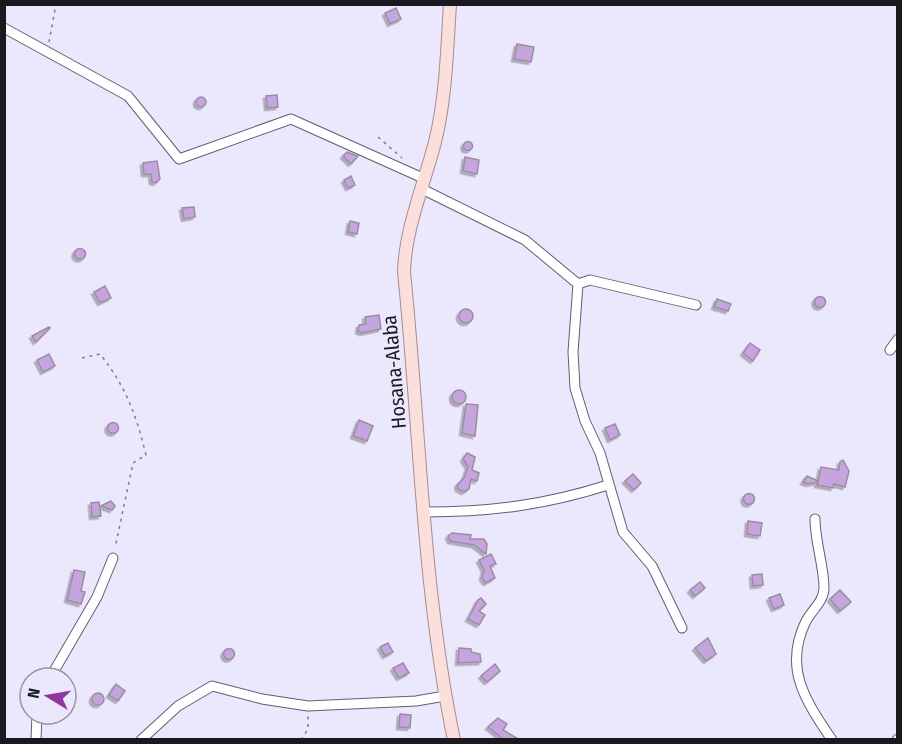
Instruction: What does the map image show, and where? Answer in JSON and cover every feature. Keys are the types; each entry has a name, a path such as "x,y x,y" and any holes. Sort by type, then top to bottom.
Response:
{"main road":[{"name":"Hosana-Alaba","path":"450,4 447,66 436,139 407,243 404,272 425,512 445,696 454,740"}],"street":[{"path":"4,28 128,96 179,159 291,119 424,184 525,240 578,284"},
{"path":"578,284 590,280 696,305"},
{"path":"578,284 573,352 575,388 585,421 600,453 622,532 652,566 682,628"},
{"path":"890,350 897,339"},
{"path":"425,512 511,509 561,500 608,486"},
{"path":"815,519 815,542 824,589 821,600 807,620 797,645 794,668 802,690 832,740"},
{"path":"57,666 97,597 113,558"},
{"path":"141,740 178,706 212,686 262,699 308,706 416,701 445,696"}],"path":[{"path":"48,52 56,4"},
{"path":"378,137 402,158"},
{"path":"82,358 100,354 120,380 132,406 146,455 133,463 113,558"},
{"path":"301,740 308,729 308,706"}],"building":[{"path":"396,8 401,19 390,24 385,13"},
{"path":"517,44 534,47 531,62 514,59"},
{"path":"277,95 278,107 267,108 266,96"},
{"path":"201,97 206,102 201,107 196,102"},
{"path":"468,141 473,146 468,151 463,146"},
{"path":"347,152 358,156 351,164 343,156"},
{"path":"465,157 479,160 477,174 463,171"},
{"path":"157,161 160,179 156,183 152,182 151,174 144,174 143,163"},
{"path":"351,176 355,185 348,188 344,180"},
{"path":"194,207 195,217 184,219 182,208"},
{"path":"350,221 359,223 357,234 348,232"},
{"path":"80,248 86,254 80,260 74,254"},
{"path":"105,286 111,298 100,303 94,292"},
{"path":"820,297 824,298 824,306 820,307 816,306 815,302 816,298"},
{"path":"717,299 731,304 728,311 714,307"},
{"path":"466,309 471,311 473,316 471,321 466,323 461,321 459,316 461,311"},
{"path":"379,315 381,329 362,333 358,331 359,325 366,324 365,317"},
{"path":"50,328 36,342 32,336"},
{"path":"750,343 760,350 753,361 743,353"},
{"path":"49,354 55,366 43,372 37,360"},
{"path":"459,390 464,392 466,397 464,402 459,404 454,402 452,397 454,392"},
{"path":"466,404 478,405 475,436 462,433"},
{"path":"359,420 373,426 367,441 353,436"},
{"path":"113,422 119,428 113,434 107,428"},
{"path":"615,424 620,435 610,440 605,428"},
{"path":"467,453 475,457 472,470 479,473 477,481 471,479 469,489 464,492 458,489 457,485 464,478 468,467 463,459"},
{"path":"843,460 849,471 845,487 834,484 833,488 817,485 818,482 808,484 803,482 807,476 818,481 821,467 839,470 840,462"},
{"path":"633,474 641,483 634,490 625,481"},
{"path":"749,494 753,495 753,503 749,504 745,503 744,499 745,495"},
{"path":"111,501 115,506 112,510 101,506"},
{"path":"99,502 101,516 92,517 91,503"},
{"path":"748,521 762,523 760,536 747,534"},
{"path":"452,533 471,535 470,539 484,539 487,544 486,554 474,545 450,541 448,536"},
{"path":"491,554 496,564 490,566 495,578 486,583 482,578 484,570 479,560"},
{"path":"74,570 85,572 81,591 85,592 81,604 67,600"},
{"path":"762,574 763,585 753,586 752,575"},
{"path":"700,582 705,588 695,596 690,590"},
{"path":"840,590 851,602 840,611 830,599"},
{"path":"780,594 784,605 774,609 769,598"},
{"path":"481,598 486,604 479,611 485,615 479,625 468,619"},
{"path":"708,638 716,654 706,661 695,648"},
{"path":"388,643 393,652 385,656 380,647"},
{"path":"229,648 235,654 229,660 223,654"},
{"path":"459,648 471,649 471,652 480,654 481,662 458,663"},
{"path":"403,663 409,673 399,678 393,668"},
{"path":"495,664 500,671 487,682 481,676"},
{"path":"116,684 125,691 118,701 109,695"},
{"path":"98,693 104,699 98,705 92,699"},
{"path":"400,714 411,715 410,728 399,727"},
{"path":"498,718 507,724 503,730 520,740 504,740 488,727"}]}
